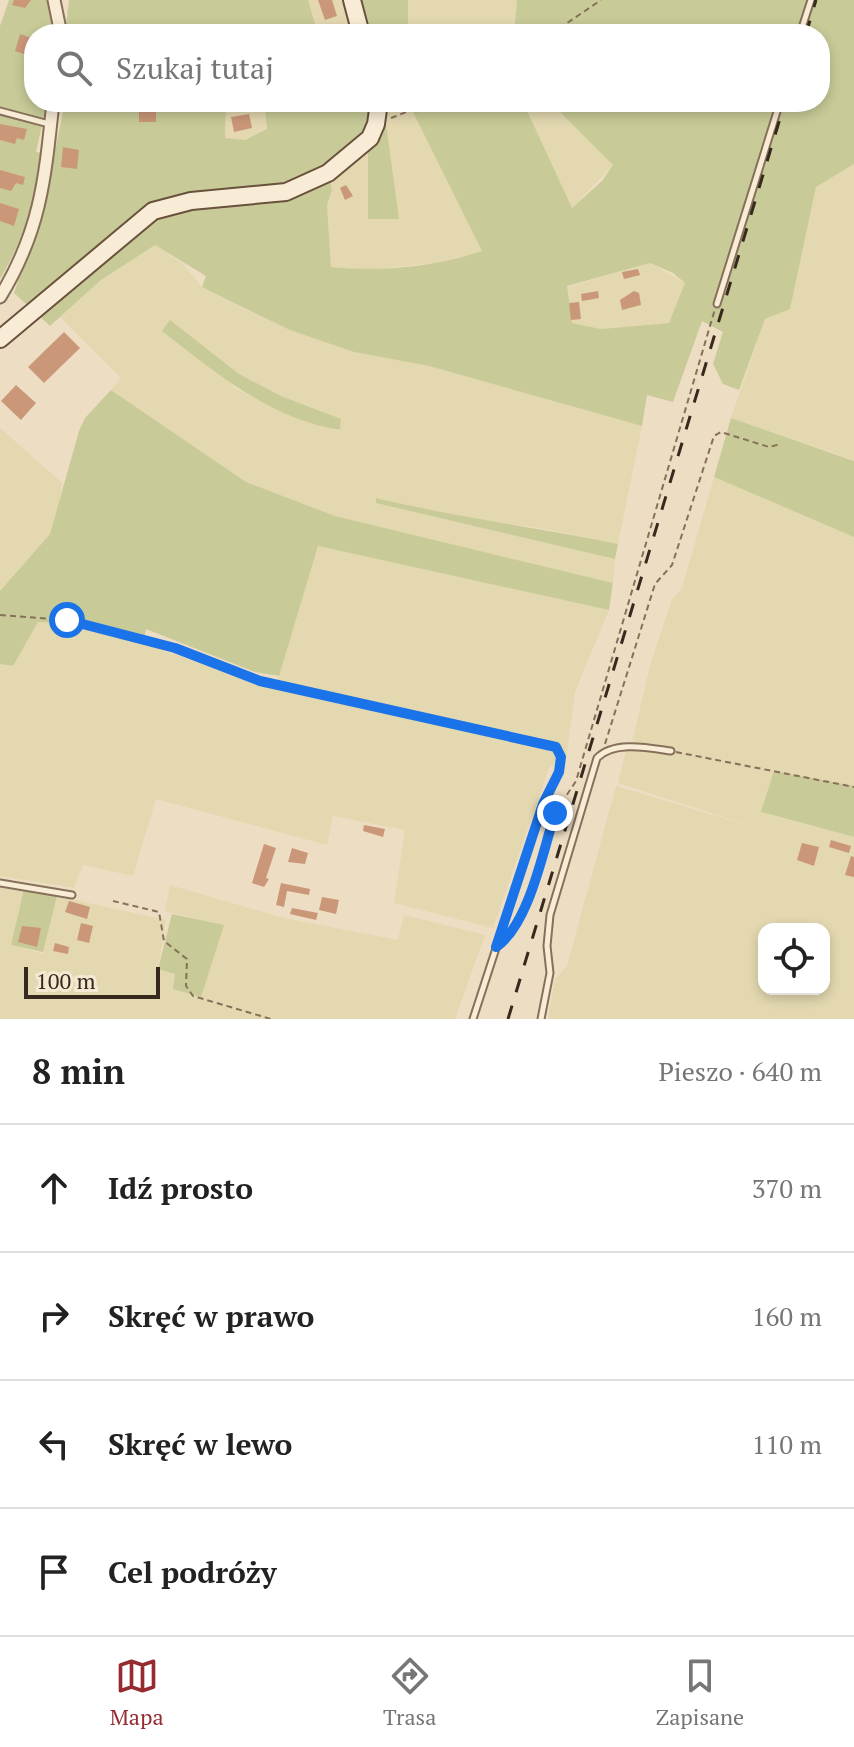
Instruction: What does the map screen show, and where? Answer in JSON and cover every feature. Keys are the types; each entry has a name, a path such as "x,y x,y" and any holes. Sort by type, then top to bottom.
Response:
{"street":[{"path":"54,0 59,24"},
{"path":"352,0 358,24"},
{"path":"0,297 33,232 52,112"},
{"path":"0,339 153,211 179,203 275,194 299,188 357,152 370,138 377,112"}],"lane":[{"path":"803,24 811,0"},
{"path":"0,111 50,124"},
{"path":"717,304 777,112"},
{"path":"541,1019 550,973 547,946 550,915 594,766 602,753 631,747 671,751"},
{"path":"0,883 72,895"},
{"path":"473,1019 499,939"}],"path":[{"path":"566,24 601,0"},
{"path":"383,112 396,117 408,112"},
{"path":"496,947 510,938 520,919 555,813 576,781 717,304"},
{"path":"602,753 655,584 672,565 714,436 721,432 769,447 781,444"},
{"path":"0,615 67,620 175,648 260,681 556,747 561,757 559,772 543,804 499,939"},
{"path":"671,751 854,787"},
{"path":"113,901 159,912 164,941 187,959 186,986 193,996 271,1019"}],"shaded area":[{"path":"308,0 344,0 351,24 315,24"},
{"path":"408,0 517,0 515,24 407,24"},
{"path":"226,112 265,112 267,129 245,140 225,139"},
{"path":"384,112 440,112 482,252 435,263 366,270 331,267 327,205 332,190 330,180 369,151 384,121"},
{"path":"527,112 572,112 613,165 571,209"},
{"path":"854,164 854,460 731,418 765,319 790,308 816,187"},
{"path":"155,245 182,263 202,287 291,330 354,352 429,366 642,426 618,544 535,527 462,519 377,498 376,503 615,559 613,583 335,516 246,482 111,390 121,378 60,317 101,280","holes":["169,320 239,374 281,396 340,419 339,431 277,410 235,388"]},
{"path":"650,263 685,283 670,323 601,329 572,323 567,287"},
{"path":"0,428 62,483 58,514 50,534 0,591"},
{"path":"714,477 854,537 854,786 774,771 769,815 854,837 854,1019 548,1019 555,980 567,966 616,786 764,830 618,783 627,748 660,751 631,747 650,665 672,599 682,588"},
{"path":"318,546 609,610 575,692 565,767 550,765 493,928 394,903 405,830 333,816 327,845 156,799 133,876 83,865 74,888 0,876 0,664 13,666 37,622 69,624 143,643 274,690"},
{"path":"170,885 284,918 398,940 404,915 485,935 455,1019 0,1019 0,886 24,889 11,945 47,955 43,952 57,896 166,920 158,968 175,974 201,996 223,925 165,911"}],"green space":[{"path":"9,0 48,0 55,10 55,24 24,24 24,112 45,112 36,152 43,153 28,218 0,279 0,26"},
{"path":"69,0 308,0 315,24 66,24"},
{"path":"344,0 408,0 408,24 351,24"},
{"path":"517,0 854,0 854,164 816,187 790,309 765,319 739,390 723,384 713,364 723,332 702,321 673,402 647,395 642,426 429,366 354,352 290,330 202,287 206,276 155,245 101,280 50,326 14,293 43,209 63,112 226,112 225,138 245,140 267,129 265,112 384,112 399,219 368,219 368,151 330,180 332,190 327,205 331,267 369,269 427,264 482,251 413,112 528,112 572,208 602,181 613,165 562,114 830,112 830,24 515,24","holes":["650,263 673,273 685,283 669,323 601,329 572,323 567,286"]},
{"path":"170,320 239,374 281,396 341,419 340,430 290,416 245,392 162,331"},
{"path":"111,390 246,482 335,516 613,583 609,610 318,546 279,676 255,672 146,629 143,643 69,624 38,622 13,666 0,664 0,591 50,534 79,431 85,418"},
{"path":"731,418 854,461 854,537 714,477"},
{"path":"376,498 618,544 615,559 376,503"},
{"path":"774,771 854,786 854,837 761,812"},
{"path":"24,889 57,896 43,952 11,945"},
{"path":"172,914 224,925 201,997 173,989 175,974 158,969"}],"building":[{"path":"14,0 31,0 25,8 12,5"},
{"path":"318,0 332,0 337,16 325,20"},
{"path":"20,34 24,35 24,54 15,51"},
{"path":"139,112 156,112 156,122 139,122"},
{"path":"249,114 252,128 234,132 231,117"},
{"path":"0,124 27,129 24,140 17,138 15,144 0,140"},
{"path":"63,147 79,150 77,169 61,167"},
{"path":"0,170 25,177 23,185 16,183 11,191 0,188"},
{"path":"346,185 353,196 345,200 340,188"},
{"path":"0,203 19,209 14,226 0,221"},
{"path":"638,269 640,275 624,279 622,272"},
{"path":"598,291 599,298 582,301 581,294"},
{"path":"634,291 639,293 641,305 622,310 620,300"},
{"path":"579,302 581,319 571,320 569,303"},
{"path":"64,332 80,348 44,383 28,367"},
{"path":"16,385 36,403 21,420 1,401"},
{"path":"364,825 385,829 383,837 363,831"},
{"path":"831,840 851,846 849,853 829,847"},
{"path":"802,843 819,847 814,866 797,860"},
{"path":"264,844 276,848 266,878 269,879 264,887 252,883"},
{"path":"292,848 308,853 305,864 288,862"},
{"path":"851,856 854,857 854,877 845,875"},
{"path":"281,883 310,889 309,895 287,891 284,907 276,905"},
{"path":"322,897 339,900 336,914 319,910"},
{"path":"69,901 90,907 87,919 65,912"},
{"path":"292,908 318,913 316,920 290,914"},
{"path":"81,923 93,926 89,943 77,940"},
{"path":"22,926 41,928 37,947 18,942"},
{"path":"55,943 69,947 68,954 53,951"}],"railway":[{"path":"809,24 816,0"},
{"path":"508,1019 782,112"}],"route":[{"path":"67,620 175,648 260,681 556,747 561,757 559,772 543,804 496,947 510,938 520,919 555,813"}]}
